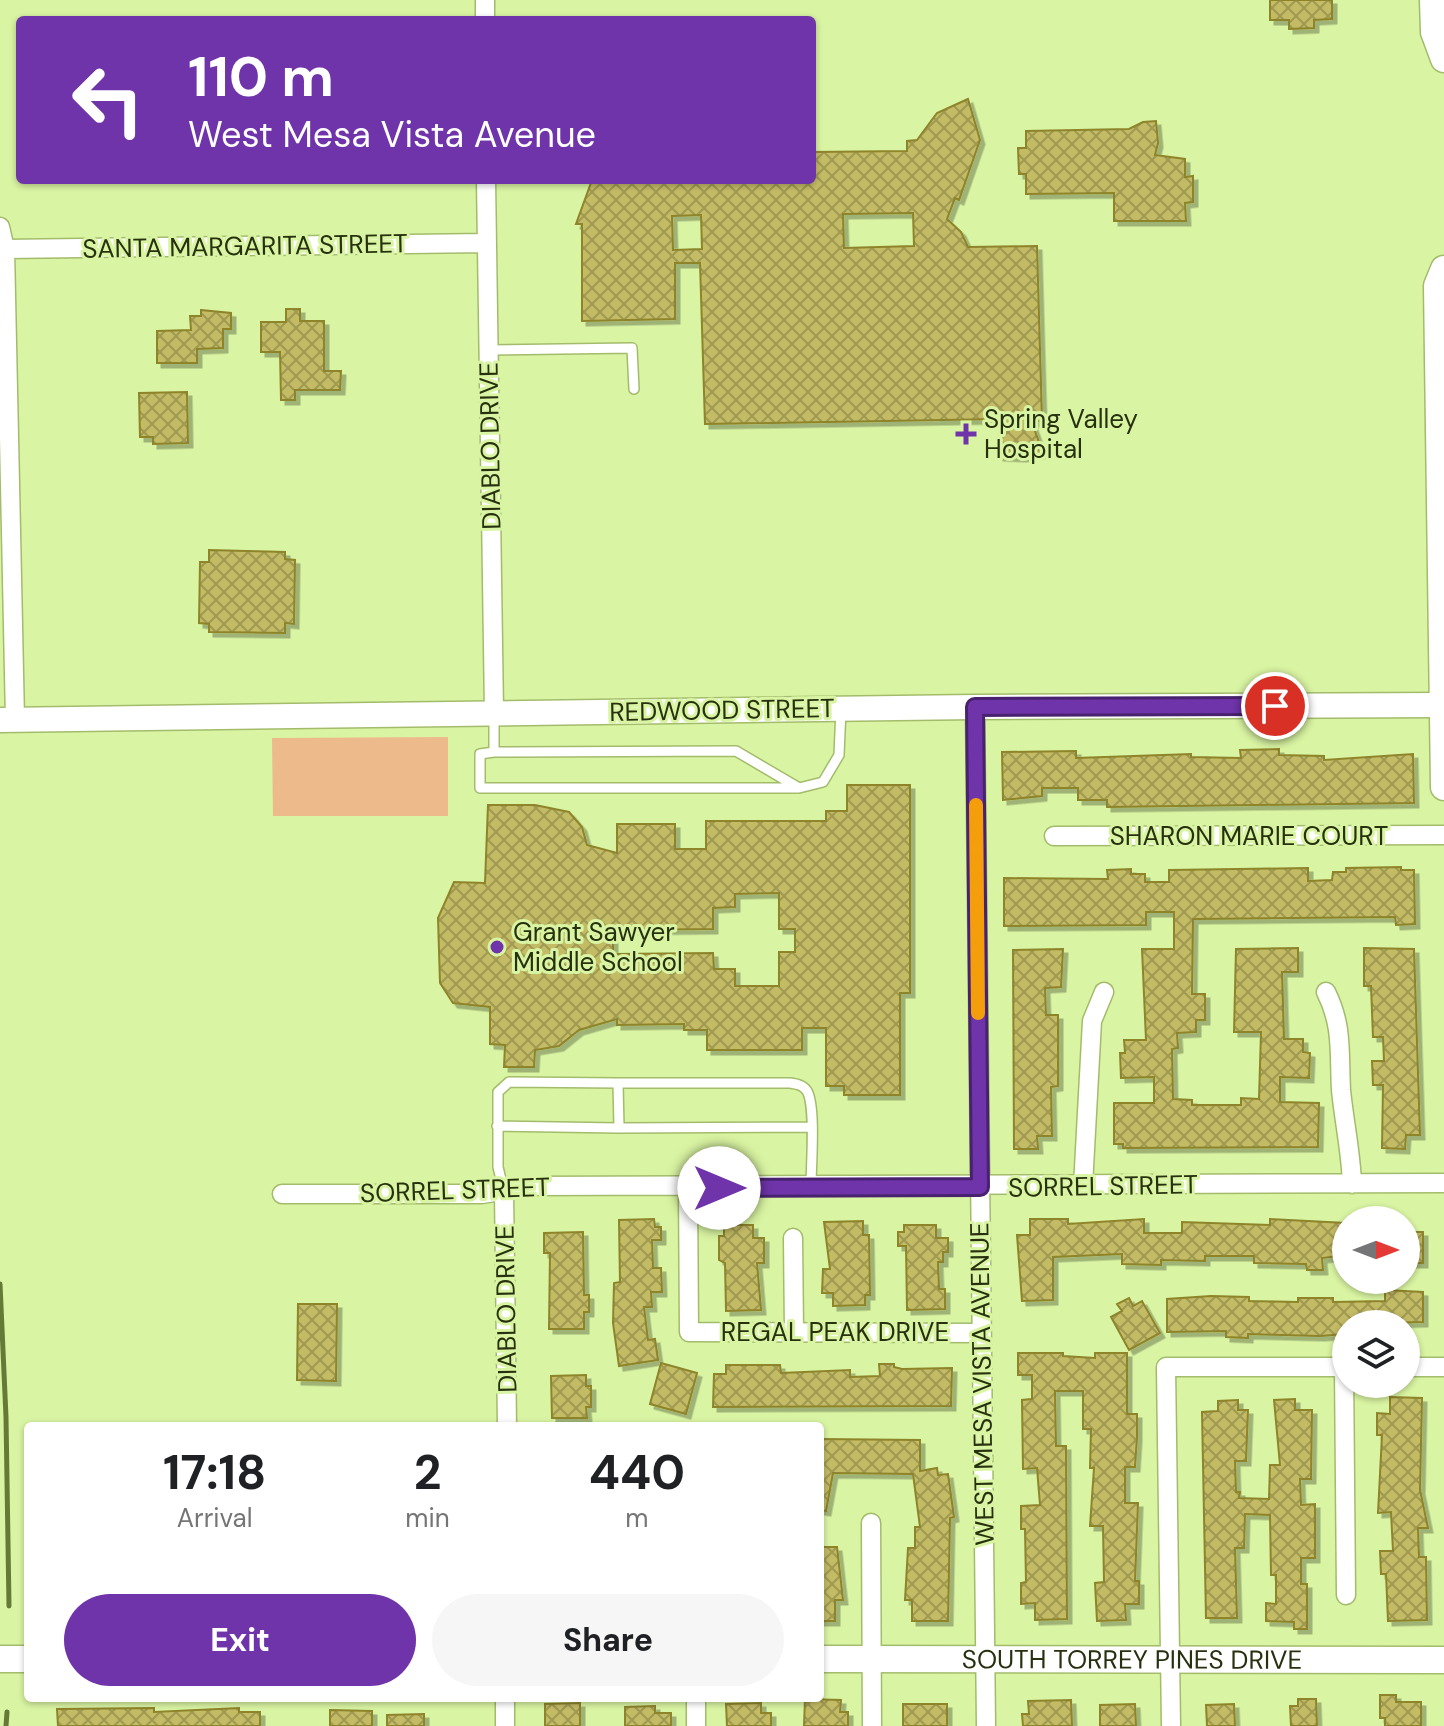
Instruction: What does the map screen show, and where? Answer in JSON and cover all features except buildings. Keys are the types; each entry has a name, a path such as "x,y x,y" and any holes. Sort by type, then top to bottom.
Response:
{"main road":[{"path":"1433,0 1434,32 1444,59"},
{"path":"1444,269 1437,286 1444,787"},
{"path":"0,1659 24,1659"},
{"name":"SOUTH TORREY PINES DRIVE","path":"824,1659 1444,1660"}],"street":[{"name":"DIABLO DRIVE","path":"486,184 494,712"},
{"path":"0,227 5,249 8,720"},
{"name":"SANTA MARGARITA STREET","path":"5,249 486,243"},
{"name":"REDWOOD STREET","path":"8,720 494,712 1443,705"},
{"name":"WEST MESA VISTA AVENUE","path":"975,707 986,1726"},
{"name":"SHARON MARIE COURT","path":"1054,836 1444,835"},
{"path":"1083,1186 1092,1021 1104,992"},
{"path":"1326,992 1339,1017 1342,1092 1350,1139 1352,1184"},
{"name":"SORREL STREET","path":"282,1194 504,1192 532,1186 811,1188 1444,1183"},
{"name":"REGAL PEAK DRIVE","path":"688,1188 689,1332 981,1333"},
{"name":"DIABLO DRIVE","path":"504,1192 507,1422"},
{"path":"793,1238 794,1332"},
{"path":"1171,1726 1166,1367 1332,1367"},
{"path":"1420,1367 1444,1367"},
{"path":"1345,1398 1346,1595"},
{"path":"871,1523 872,1726"},
{"path":"505,1702 505,1726"},
{"path":"696,1702 696,1726"}],"lane":[{"path":"489,350 632,348 634,389"},
{"path":"799,788 736,751 480,754 480,788 799,788 823,782 839,755 841,709"},
{"path":"494,712 494,752"},
{"path":"504,1192 498,1167 498,1092 509,1082 795,1083 808,1093 811,1188"},
{"path":"618,1083 619,1128"},
{"path":"497,1126 811,1127"}],"shaded area":[{"path":"448,737 448,816 273,816 272,738"}],"waterway":[{"path":"0,1284 9,1606"},
{"path":"6,1726 7,1712"}],"slow traffic":[{"path":"976,805 978,1013"}],"place":[{"name":"Spring Valley Hospital","path":"966,434"},
{"name":"Grant Sawyer Middle School","path":"497,947"}],"route":[{"path":"719,1188 980,1187 975,707 1275,706"}]}
